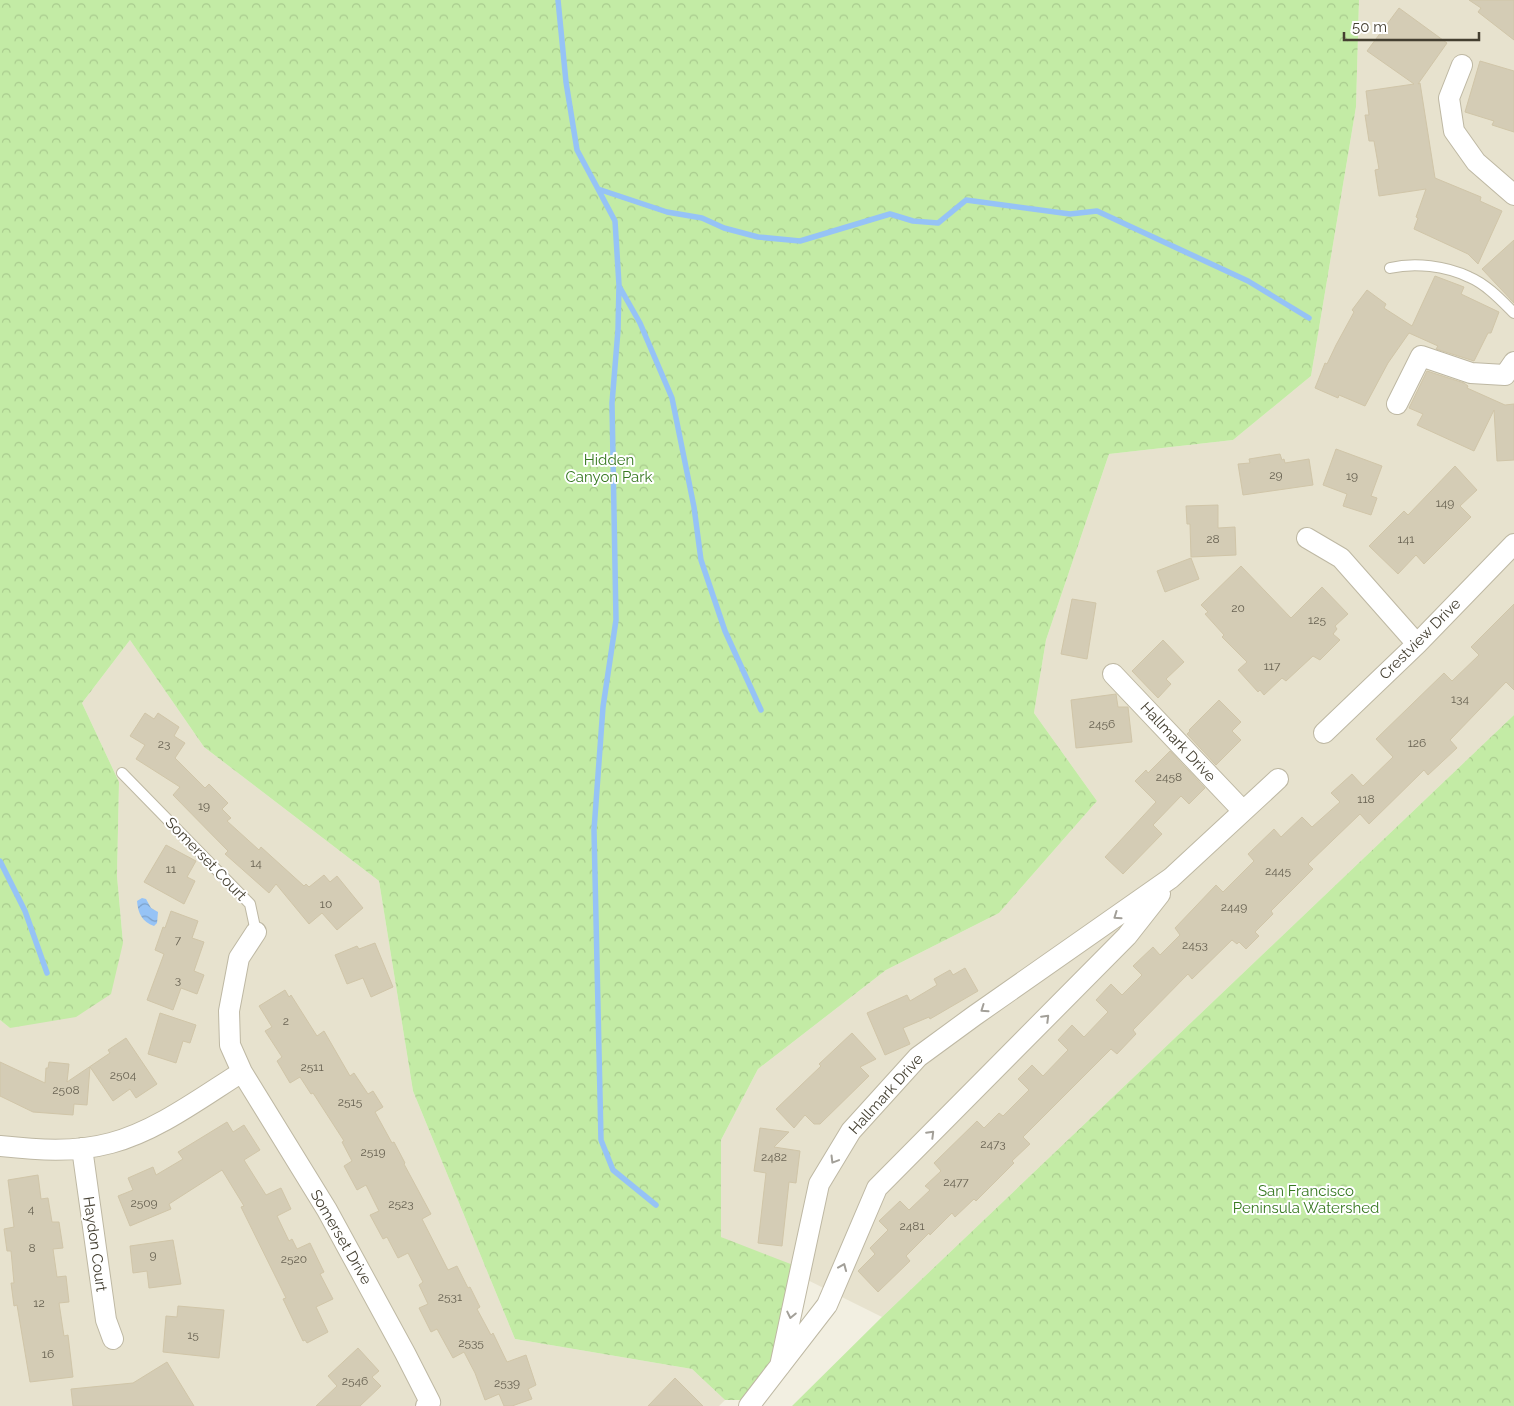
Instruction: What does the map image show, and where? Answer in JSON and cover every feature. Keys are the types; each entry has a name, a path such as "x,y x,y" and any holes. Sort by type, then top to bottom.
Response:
{"street":[{"path":"1462,65 1449,98 1454,131 1476,162 1514,196"},
{"path":"1397,404 1422,356 1471,373 1505,375 1514,362"},
{"path":"1307,538 1342,558 1417,644"},
{"name":"Crestview Drive","path":"1324,733 1417,644 1514,544"},
{"name":"Hallmark Drive","path":"1113,674 1243,811"},
{"name":"Hallmark Drive","path":"780,1366 819,1184 851,1131 918,1057 1172,878 1278,779"},
{"name":"Hallmark Drive","path":"749,1406 827,1305 877,1188 1127,936 1172,878"},
{"name":"Somerset Court","path":"242,1072 230,1045 229,1011 239,958 256,932"},
{"path":"0,1146 51,1150 82,1148 111,1143 157,1124 242,1072"},
{"name":"Somerset Drive","path":"242,1072 327,1210 430,1402 426,1406"},
{"name":"Haydon Court","path":"82,1148 106,1320 113,1339"}],"lane":[{"path":"1390,268 1398,266 1435,266 1470,277 1496,296 1514,313"},
{"name":"Somerset Court","path":"122,773 250,904 256,932"}],"shaded area":[{"path":"1359,0 1514,0 1514,715 882,1317 721,1237 721,1140 758,1069 886,970 999,913 1097,801 1034,713 1046,640 1109,454 1233,440 1311,376 1356,107"},
{"path":"130,640 204,747 379,881 413,1091 515,1339 692,1369 725,1400 719,1406 0,1406 0,1020 10,1028 123,943 117,876 119,782 82,703"}],"green space":[{"name":"Hidden Canyon Park","path":"0,0 1359,0 1356,107 1311,376 1233,440 1109,454 1046,640 1034,713 1097,801 999,913 886,970 758,1069 721,1140 721,1237 801,1268 780,1366 755,1400 725,1400 692,1369 515,1339 413,1091 379,881 204,747 130,640 82,703 119,782 117,876 123,943 111,994 76,1017 10,1028 0,1020"},
{"name":"San Francisco Peninsula Watershed","path":"1514,715 1514,1406 792,1406 882,1317"}],"water":[{"path":"142,898 146,899 151,908 158,912 157,923 154,926 146,922 138,909 137,901"}],"building":[{"path":"1469,0 1514,0 1514,40 1478,12 1481,8"},
{"path":"1399,8 1447,43 1418,84 1420,83 1435,178 1481,197 1480,201 1502,211 1478,264 1468,254 1414,229 1418,218 1416,217 1426,189 1379,196 1375,170 1379,169 1374,141 1369,141 1365,115 1369,115 1366,91 1414,84 1367,51"},
{"path":"1480,61 1514,71 1514,132 1492,125 1494,121 1465,112"},
{"path":"1514,240 1514,303 1482,269"},
{"path":"1435,276 1464,287 1461,294 1499,312 1491,333 1488,333 1474,361 1436,349 1438,346 1409,333 1388,363 1365,406 1339,395 1338,398 1315,388 1325,363 1327,364 1354,312 1352,310 1367,290 1386,304 1384,308 1412,326"},
{"path":"1427,371 1464,383 1468,386 1467,388 1505,405 1514,404 1514,460 1497,461 1494,410 1474,451 1417,425 1423,414 1409,408"},
{"path":"1336,449 1382,466 1371,496 1377,498 1371,515 1343,506 1347,494 1323,485"},
{"path":"1280,454 1285,463 1309,459 1313,485 1243,495 1238,464 1250,463 1249,459"},
{"path":"1455,466 1477,490 1460,506 1471,517 1424,564 1416,555 1398,574 1369,546 1404,511 1408,515"},
{"path":"1218,505 1218,528 1235,527 1236,555 1191,557 1190,524 1187,524 1186,506"},
{"path":"1191,558 1199,579 1165,592 1157,571"},
{"path":"1241,566 1291,618 1322,587 1348,614 1335,626 1337,629 1333,634 1340,640 1320,660 1313,656 1286,681 1282,678 1264,695 1260,690 1258,692 1238,670 1247,662 1222,637 1224,635 1205,614 1208,612 1201,605"},
{"path":"1072,599 1096,603 1087,659 1061,654"},
{"path":"1514,604 1514,690 1506,682 1450,740 1457,748 1428,775 1424,770 1369,824 1360,814 1308,864 1313,869 1271,911 1273,914 1255,932 1259,936 1246,949 1239,942 1237,944 1232,940 1192,979 1188,974 1133,1030 1136,1034 1117,1054 1111,1049 1023,1137 1030,1144 1012,1161 1014,1163 976,1201 974,1199 955,1217 952,1213 930,1235 929,1233 906,1256 910,1261 878,1292 858,1271 875,1254 870,1248 888,1230 879,1221 900,1201 909,1210 930,1190 925,1186 941,1171 934,1163 977,1121 984,1128 999,1113 1003,1116 1029,1090 1018,1079 1032,1065 1043,1076 1068,1050 1058,1040 1072,1025 1084,1037 1108,1012 1096,1000 1111,984 1122,995 1142,975 1133,966 1153,947 1160,955 1180,935 1175,928 1216,885 1223,892 1254,861 1248,854 1274,829 1281,837 1302,817 1312,827 1340,802 1331,793 1352,774 1363,786 1393,757 1376,739 1444,673 1452,681 1479,655 1471,647"},
{"path":"1163,640 1184,662 1166,679 1171,684 1158,698 1132,671"},
{"path":"1116,694 1118,707 1128,707 1132,742 1076,748 1071,700"},
{"path":"1219,700 1241,722 1232,731 1241,740 1216,765 1187,734"},
{"path":"145,713 154,719 158,713 179,727 174,736 185,743 175,758 205,788 209,784 228,803 222,809 231,818 227,821 259,850 261,847 304,886 306,884 309,887 324,875 330,882 337,876 363,908 337,930 322,913 309,924 276,884 269,893 225,854 228,851 173,795 180,787 136,759 145,745 130,736"},
{"path":"1170,751 1205,788 1189,804 1181,796 1153,825 1162,834 1123,874 1105,857 1156,802 1135,781 1146,770 1148,773"},
{"path":"166,845 196,861 187,877 195,881 184,904 144,882"},
{"path":"171,911 198,921 192,938 204,942 194,971 204,975 197,994 181,988 173,1010 147,1000 164,954 155,950"},
{"path":"375,943 393,987 371,997 363,978 347,984 335,955 357,946 359,949"},
{"path":"965,968 978,991 930,1019 929,1017 903,1028 910,1044 885,1055 867,1013 907,995 910,1001 937,985 934,979 950,970 953,975"},
{"path":"285,990 289,997 291,995 317,1036 324,1031 350,1076 354,1073 368,1094 373,1091 383,1107 375,1112 392,1143 394,1142 431,1214 422,1219 448,1270 457,1266 480,1307 477,1309 491,1335 493,1333 507,1362 526,1355 536,1385 528,1389 532,1399 512,1406 504,1406 499,1394 485,1400 475,1373 464,1352 453,1358 437,1329 431,1332 419,1308 428,1304 419,1285 423,1282 408,1253 398,1258 387,1237 383,1239 370,1215 379,1211 366,1185 357,1190 344,1166 352,1161 342,1142 344,1141 313,1093 311,1094 300,1077 290,1083 277,1061 282,1057 265,1031 272,1027 259,1006"},
{"path":"160,1013 196,1025 190,1043 183,1041 176,1063 148,1054"},
{"path":"852,1033 876,1059 860,1067 869,1076 820,1124 814,1124 805,1115 794,1128 776,1109"},
{"path":"126,1038 157,1084 136,1098 130,1089 113,1101 90,1067 87,1105 74,1104 73,1115 33,1112 0,1096 0,1062 45,1083 46,1068 48,1068 49,1062 69,1064 67,1082 110,1053 108,1050"},
{"path":"227,1122 233,1132 244,1125 260,1150 244,1160 266,1195 281,1188 291,1209 277,1216 289,1241 292,1239 297,1249 310,1243 324,1272 320,1274 333,1299 316,1307 328,1332 307,1343 305,1340 303,1341 283,1299 286,1298 241,1207 244,1206 222,1170 169,1204 171,1209 130,1226 118,1196 133,1190 128,1178 153,1167 156,1175 183,1159 178,1152"},
{"path":"760,1128 789,1132 774,1147 800,1151 796,1183 789,1182 782,1246 758,1243 766,1173 754,1171"},
{"path":"38,1175 41,1199 48,1198 52,1222 59,1222 63,1248 53,1249 57,1277 66,1276 69,1302 59,1303 64,1336 68,1335 73,1377 30,1382 17,1305 14,1306 11,1283 14,1283 11,1251 7,1251 4,1229 14,1227 8,1180"},
{"path":"173,1240 181,1284 149,1288 147,1271 133,1273 130,1246"},
{"path":"178,1306 224,1310 219,1358 163,1352 166,1316 177,1317"},
{"path":"358,1348 379,1371 372,1377 381,1386 360,1406 316,1406 337,1386 328,1376"},
{"path":"167,1362 194,1406 73,1406 71,1389 133,1383"},
{"path":"675,1378 703,1406 648,1406"}],"waterway":[{"path":"558,0 566,82 577,150 598,189 667,212 702,218 724,228 758,237 800,241 890,214 913,221 938,223 966,200 1070,214 1097,211 1248,281 1309,318"},
{"path":"598,189 615,221 619,285 618,330 612,403 616,620 603,707 594,830 601,1140 613,1170 656,1205"},
{"path":"619,286 640,323 672,398 694,507 701,560 725,631 761,710"},
{"path":"0,861 25,911 47,973"}]}
